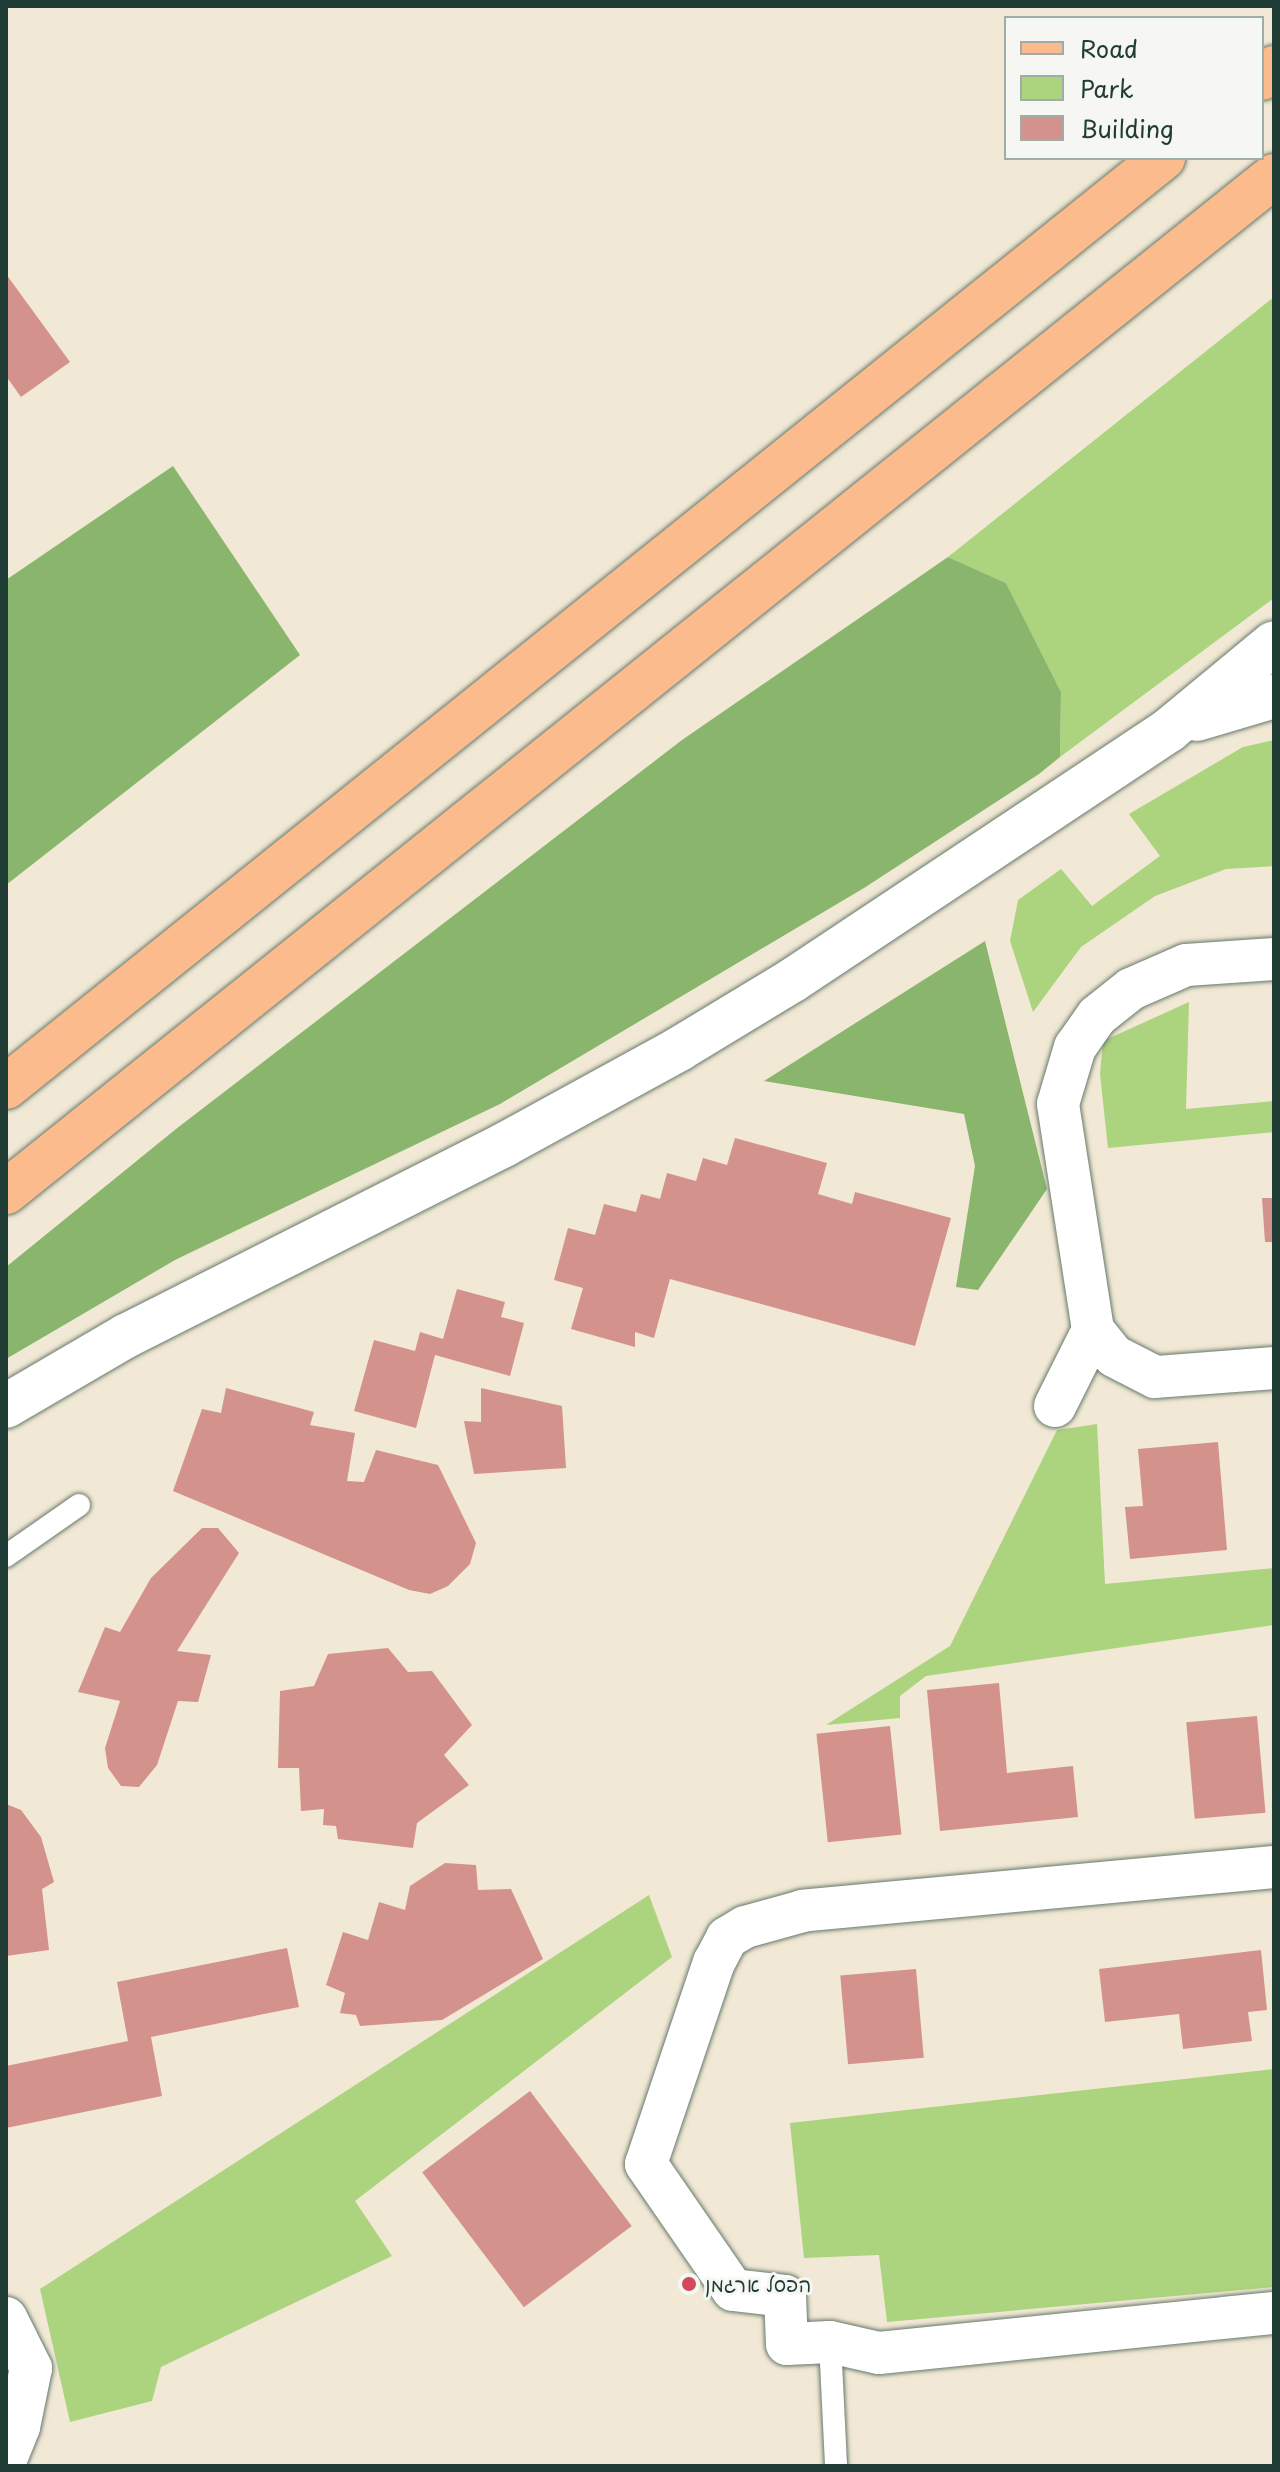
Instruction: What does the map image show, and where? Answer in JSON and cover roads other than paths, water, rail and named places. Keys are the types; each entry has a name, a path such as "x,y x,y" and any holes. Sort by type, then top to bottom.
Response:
{"main road":[{"path":"6,1087 1161,160"},
{"path":"6,1192 1274,176"}],"street":[{"path":"6,1406 126,1336 504,1145 679,1049 818,964 1169,730 1274,643"},
{"path":"1169,730 1227,706 1274,696"},
{"path":"1274,959 1161,972 1097,1016 1075,1047 1058,1104 1093,1330 1114,1356 1155,1377 1274,1368"},
{"path":"1055,1406 1093,1330"},
{"path":"1274,1867 803,1911 745,1927 727,1938 714,1962 646,2164 733,2290 785,2296 787,2344 830,2342 879,2353 1274,2313"},
{"path":"6,2318 31,2368 19,2427 6,2459"}],"lane":[{"path":"6,1556 79,1505"},
{"path":"830,2342 836,2466"}],"place":[{"name":"הפסל ארגמן","path":"689,2284"}]}
